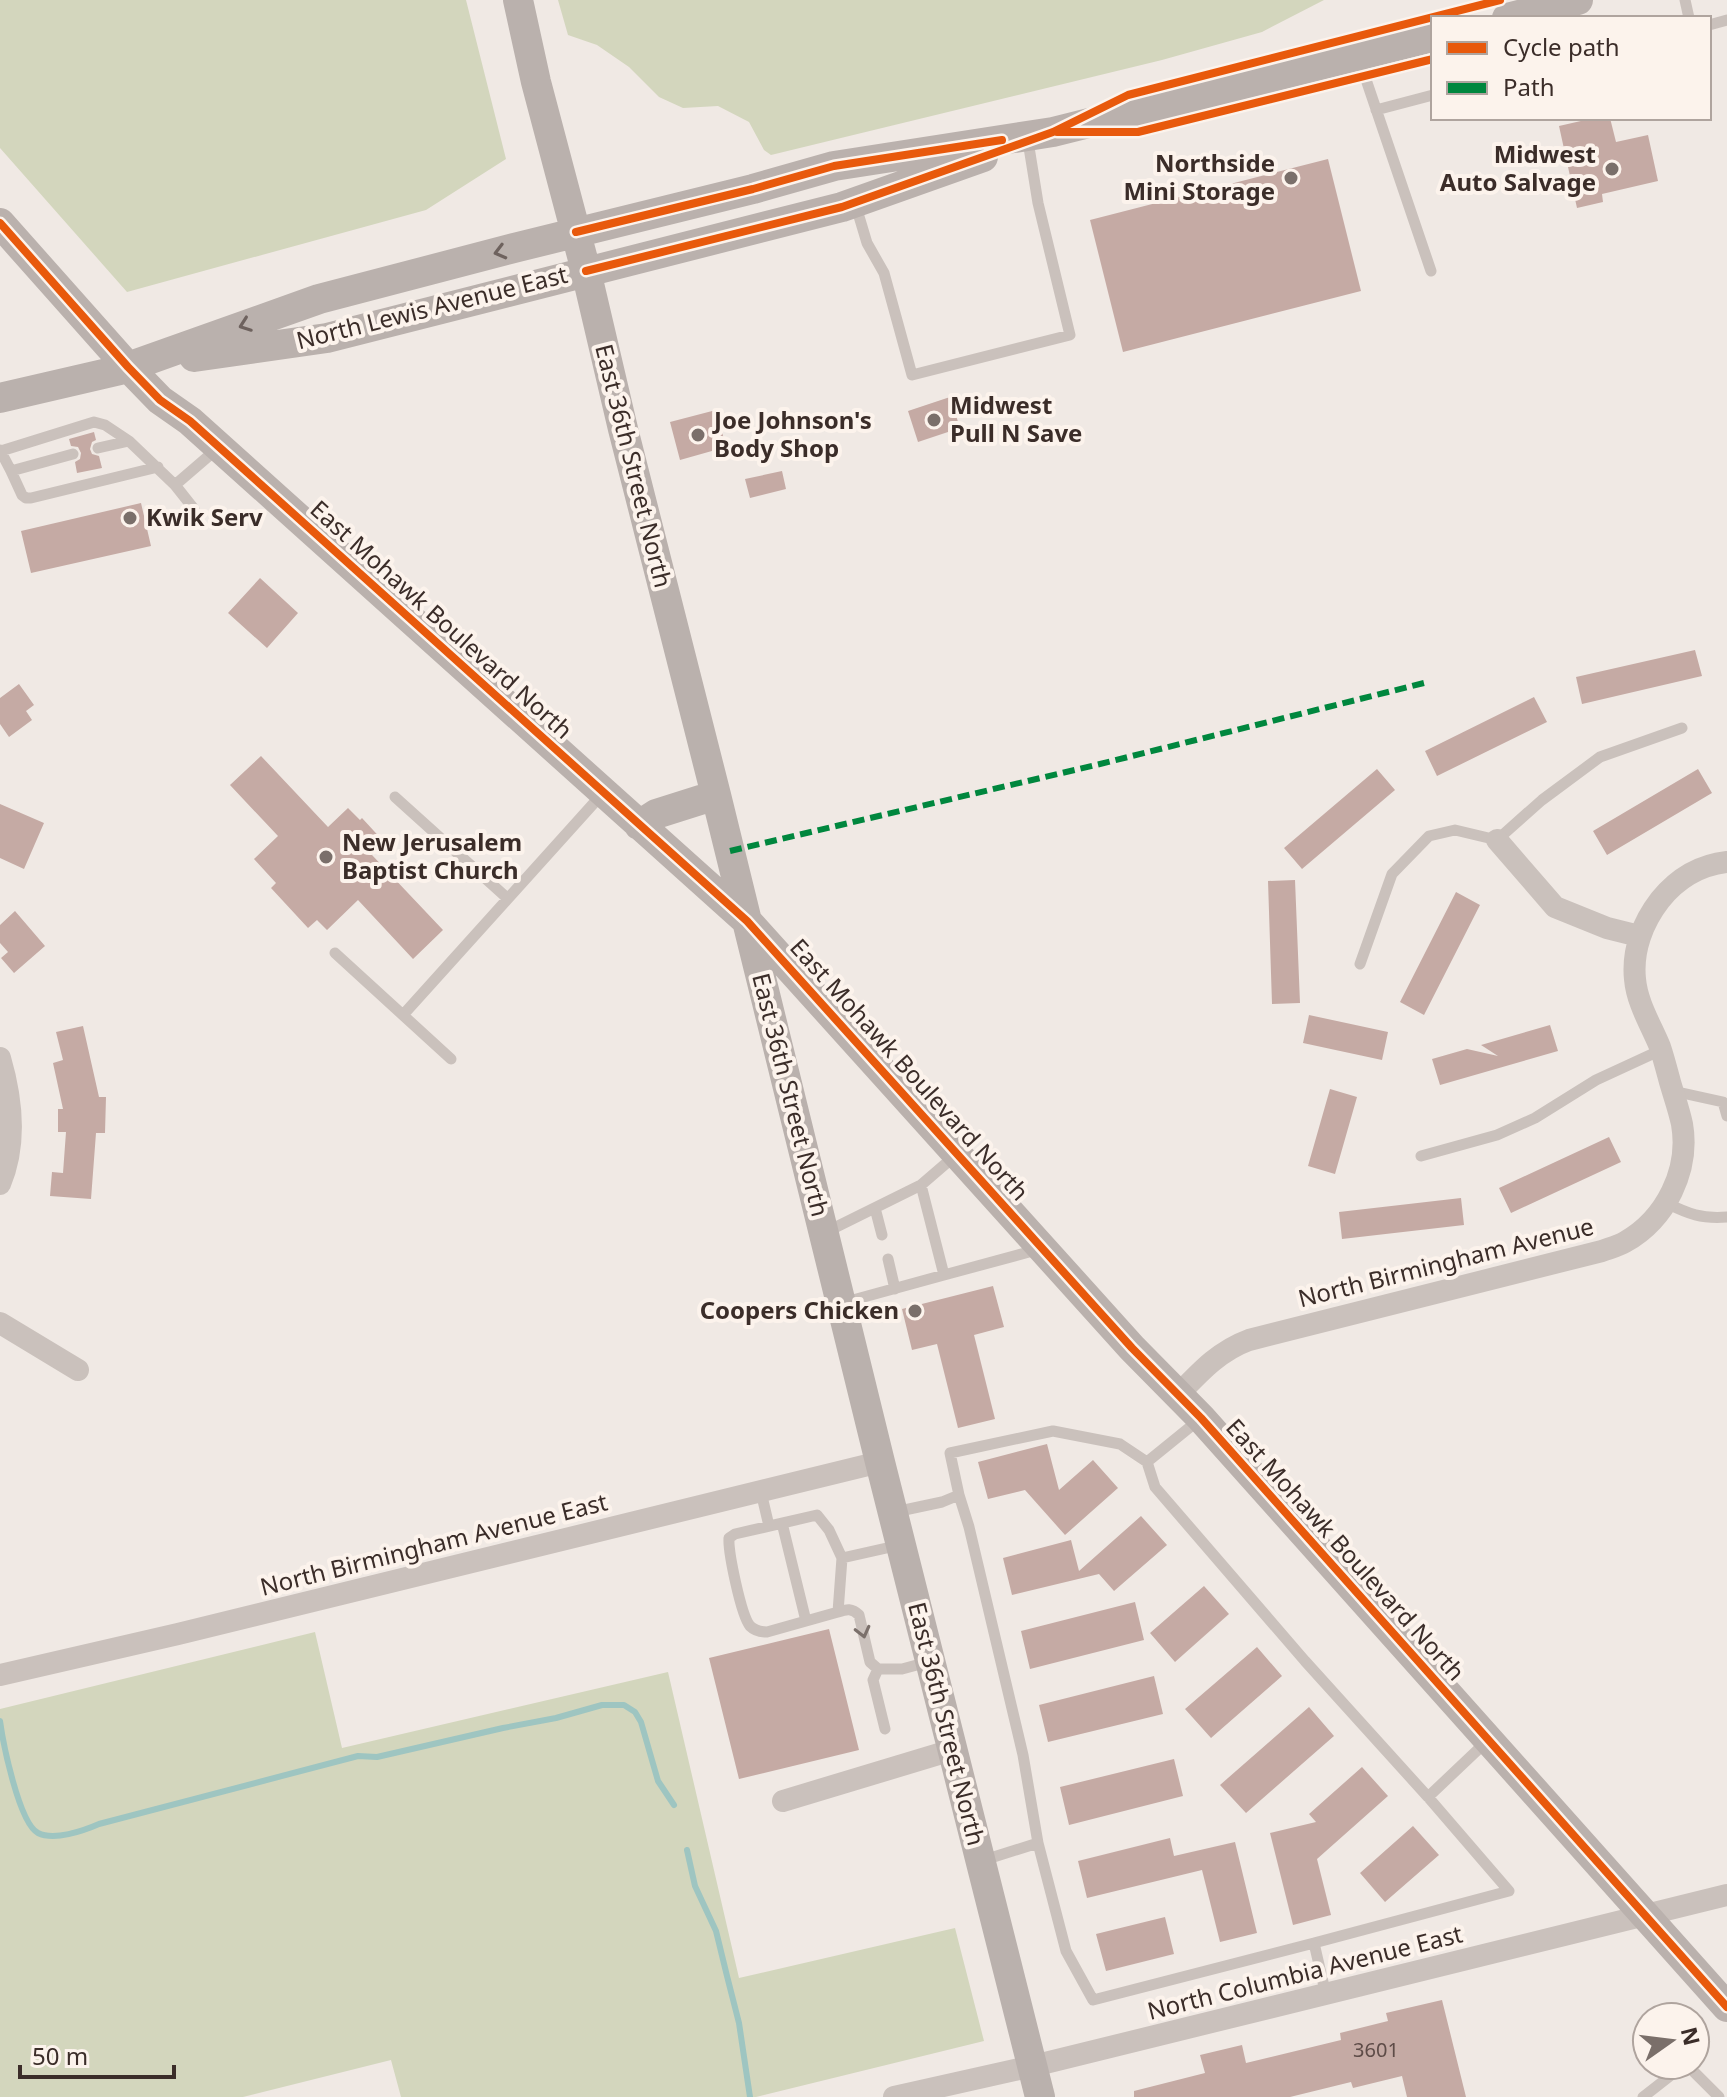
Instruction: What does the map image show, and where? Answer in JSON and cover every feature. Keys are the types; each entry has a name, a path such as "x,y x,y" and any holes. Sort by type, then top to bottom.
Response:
{"main road":[{"name":"East 36th Street North","path":"523,3 536,82 586,271 1040,2097"},
{"path":"1518,16 1563,8"},
{"name":"North Lewis Avenue East","path":"0,398 128,367 327,338 855,202 1040,136 1431,38"},
{"name":"North Lewis Avenue East","path":"128,367 319,299 834,166 1040,136"},
{"name":"East Mohawk Boulevard North","path":"0,223 160,400 190,421 747,921 1132,1348 1201,1418 1727,2007"},
{"path":"639,825 656,814 716,795"}],"street":[{"path":"1497,840 1555,907 1607,928 1639,936"},
{"name":"North Birmingham Avenue","path":"1178,1395 1212,1360 1238,1344 1602,1251 1624,1243 1657,1217 1679,1176 1683,1151 1682,1125 1661,1050 1638,996 1634,977 1639,936 1654,908 1679,880 1698,869 1727,862"},
{"path":"0,1058 11,1112 11,1135 0,1184"},
{"path":"0,1323 78,1370"},
{"name":"North Birmingham Avenue East","path":"0,1675 880,1462"},
{"path":"783,1801 952,1750"},
{"name":"North Columbia Avenue East","path":"894,2097 1326,1995 1727,1895"}],"lane":[{"path":"1358,56 1431,271"},
{"path":"1376,110 1431,96"},
{"path":"855,202 867,243 884,273 912,375 1070,335 1038,203 1040,136"},
{"path":"158,467 26,498 0,450 94,422 105,425 158,467 194,509"},
{"path":"98,448 129,441"},
{"path":"175,485 218,447"},
{"path":"11,471 73,454"},
{"path":"1360,964 1392,874 1429,836 1455,830 1497,840 1542,800 1600,757 1682,728"},
{"path":"403,1015 603,792"},
{"path":"395,797 507,898"},
{"path":"335,953 451,1059"},
{"path":"1421,1156 1497,1135 1523,1124 1596,1080 1661,1050"},
{"path":"1673,1091 1723,1102 1727,1116"},
{"path":"824,1233 921,1185 958,1153"},
{"path":"921,1185 944,1275"},
{"path":"1666,1203 1688,1214 1706,1218 1727,1217"},
{"path":"875,1208 882,1235"},
{"path":"841,1304 1043,1248"},
{"path":"888,1259 895,1289"},
{"path":"1147,1462 1201,1418"},
{"path":"1053,1431 1120,1444 1147,1462 1155,1487 1509,1891 1093,2000 1066,1951 1038,1843 1023,1755 959,1495 950,1453 1053,1431"},
{"path":"761,1492 776,1524 806,1621"},
{"path":"893,1512 942,1502 959,1495"},
{"path":"838,1612 842,1558 829,1530 817,1515 729,1538 729,1550 751,1628 767,1632 849,1609 855,1610 859,1615 870,1662 878,1669 902,1669 930,1661"},
{"path":"842,1558 901,1544"},
{"path":"878,1669 873,1680 885,1729"},
{"path":"1428,1797 1487,1741"},
{"path":"981,1861 1038,1843"},
{"path":"1314,1943 1326,1995"},
{"path":"1643,2097 1664,2081"},
{"path":"1702,2081 1719,2097"}],"green space":[{"path":"0,0 466,0 506,159 426,210 127,292 0,148"},
{"path":"558,0 1324,0 1262,32 1162,60 771,155 764,150 749,122 718,106 683,108 659,97 629,67 597,45 568,35"},
{"path":"315,1632 342,1748 668,1672 739,1978 955,1928 984,2041 756,2097 401,2097 391,2060 243,2097 0,2097 0,1709"}],"building":[{"name":"Midwest Auto Salvage","path":"1585,120 1610,120 1616,142 1648,135 1658,181 1602,194 1603,202 1577,208 1559,126"},
{"path":"1328,159 1361,291 1123,352 1090,220"},
{"name":"Midwest Pull N Save","path":"950,397 960,428 918,442 908,411"},
{"name":"Joe Johnson's Body Shop","path":"716,410 726,447 680,460 670,422"},
{"path":"94,432 96,440 90,449 92,454 99,456 102,468 77,473 75,462 80,459 81,453 78,447 71,446 69,439"},
{"path":"782,471 786,489 750,498 745,479"},
{"path":"141,503 151,546 31,573 21,531"},
{"path":"260,578 298,613 267,648 228,613"},
{"path":"1695,650 1702,676 1582,704 1576,677"},
{"path":"19,684 34,705 26,711 32,720 9,737 0,724 0,698"},
{"path":"1534,697 1547,722 1437,776 1425,751"},
{"name":"New Jerusalem Baptist Church","path":"261,756 328,827 348,808 385,843 372,855 443,930 413,959 358,900 327,930 317,920 308,928 271,888 276,883 254,859 278,836 230,785"},
{"path":"1377,769 1395,790 1302,869 1284,848"},
{"path":"1698,769 1712,793 1607,855 1593,831"},
{"path":"0,804 44,823 24,869 0,858"},
{"path":"1295,880 1300,1003 1272,1004 1268,881"},
{"path":"1456,892 1480,905 1424,1015 1400,1002"},
{"path":"15,911 45,946 14,973 1,958 8,952 0,943 0,925"},
{"path":"1309,1015 1388,1032 1382,1060 1303,1043"},
{"path":"1550,1025 1558,1051 1440,1085 1432,1059 1467,1049 1498,1056 1481,1045"},
{"path":"83,1026 99,1097 106,1097 105,1133 96,1133 91,1199 50,1196 52,1172 63,1173 66,1132 58,1132 58,1109 63,1109 53,1063 63,1060 56,1032"},
{"path":"1330,1089 1357,1097 1335,1174 1308,1166"},
{"path":"1609,1137 1621,1162 1511,1213 1499,1188"},
{"path":"1461,1198 1464,1225 1342,1239 1339,1212"},
{"path":"993,1286 1004,1327 974,1335 995,1419 958,1428 937,1344 912,1350 902,1309"},
{"path":"1047,1444 1059,1490 1093,1460 1118,1488 1065,1535 1025,1490 988,1499 978,1462"},
{"path":"1141,1516 1167,1545 1114,1591 1099,1574 1012,1595 1003,1558 1071,1540 1079,1571"},
{"path":"1204,1586 1229,1614 1175,1662 1150,1633"},
{"path":"1135,1602 1144,1640 1030,1669 1021,1631"},
{"path":"829,1629 859,1750 739,1779 709,1658"},
{"path":"1257,1647 1282,1676 1211,1738 1185,1709"},
{"path":"1154,1676 1163,1714 1048,1742 1039,1705"},
{"path":"1309,1707 1334,1736 1246,1813 1220,1785"},
{"path":"1174,1759 1183,1796 1069,1825 1060,1787"},
{"path":"1362,1767 1388,1796 1317,1859 1331,1915 1293,1925 1270,1833 1316,1822 1309,1814"},
{"path":"1413,1826 1439,1855 1385,1902 1360,1873"},
{"path":"1170,1838 1174,1856 1235,1842 1257,1933 1220,1942 1202,1870 1087,1898 1078,1861"},
{"path":"1165,1917 1174,1954 1106,1971 1096,1934"},
{"path":"1442,2000 1466,2097 1407,2097 1402,2076 1353,2088 1351,2082 1290,2097 1134,2097 1134,2091 1205,2073 1200,2055 1242,2045 1246,2063 1341,2040 1340,2033 1388,2021 1386,2013"}],"waterway":[{"path":"0,1721 8,1763 24,1814 38,1833 52,1836 77,1832 358,1756 377,1757 602,1705 624,1705 635,1712 641,1722 658,1781 674,1805"},
{"path":"687,1850 695,1886 716,1931 739,2023 750,2097"}],"marked path":[{"path":"730,851 1100,764 1424,683"}],"cycle path":[{"path":"1437,16 1500,0"},
{"path":"586,271 842,207 1053,132 1128,95 1431,18"},
{"path":"1057,132 1138,132 1431,59"},
{"path":"576,232 834,166 1002,140"},
{"path":"0,223 160,400 190,421 747,921 1132,1348 1201,1418 1727,2007"}],"place":[{"name":"Midwest Auto Salvage","path":"1612,169"},
{"name":"Northside Mini Storage","path":"1291,178"},
{"name":"Midwest Pull N Save","path":"934,420"},
{"name":"Joe Johnson's Body Shop","path":"698,435"},
{"name":"Kwik Serv","path":"130,518"},
{"name":"New Jerusalem Baptist Church","path":"326,857"},
{"name":"Coopers Chicken","path":"915,1311"}]}
